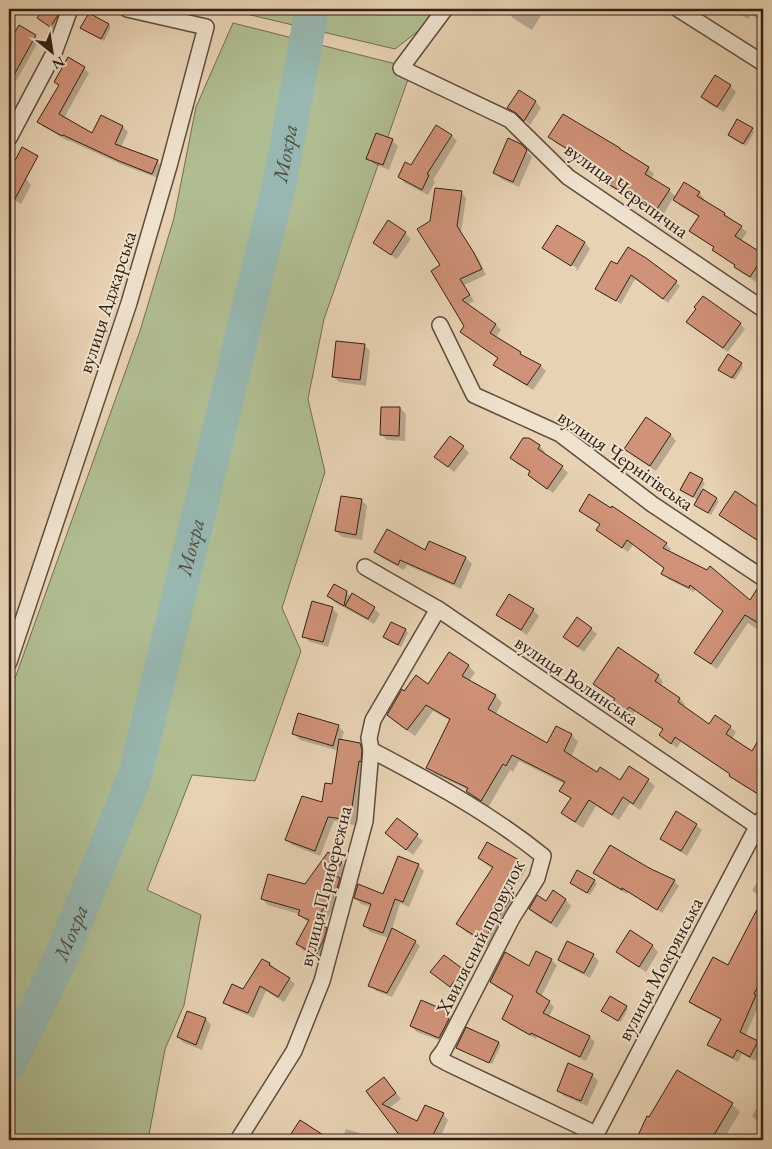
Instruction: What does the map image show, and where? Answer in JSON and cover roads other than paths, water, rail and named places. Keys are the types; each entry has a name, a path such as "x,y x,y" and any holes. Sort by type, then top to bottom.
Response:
{"street":[{"path":"9,138 54,53 70,9"},
{"name":"вулиця Аджарська","path":"9,662 129,302 169,166 206,27 127,9"},
{"name":"вулиця Черепична","path":"445,9 401,68 510,120 568,177 763,309"},
{"path":"678,9 763,63"},
{"name":"вулиця Чернігівська","path":"440,326 474,395 560,434 652,504 763,578"},
{"name":"вулиця Волинська","path":"365,567 438,610 761,825"},
{"name":"вулиця Прибережна","path":"238,1140 294,1051 322,981 365,821 371,750 369,738 372,720 438,610"},
{"name":"Хвилясний провулок","path":"371,750 442,787 518,836 543,856 538,878 512,918 444,1050 438,1058 595,1137"},
{"name":"вулиця Мокрянська","path":"595,1137 761,825"}],"waterway":[{"name":"Мокра","path":"9,1065 59,962 135,776 281,176 312,9"}]}
